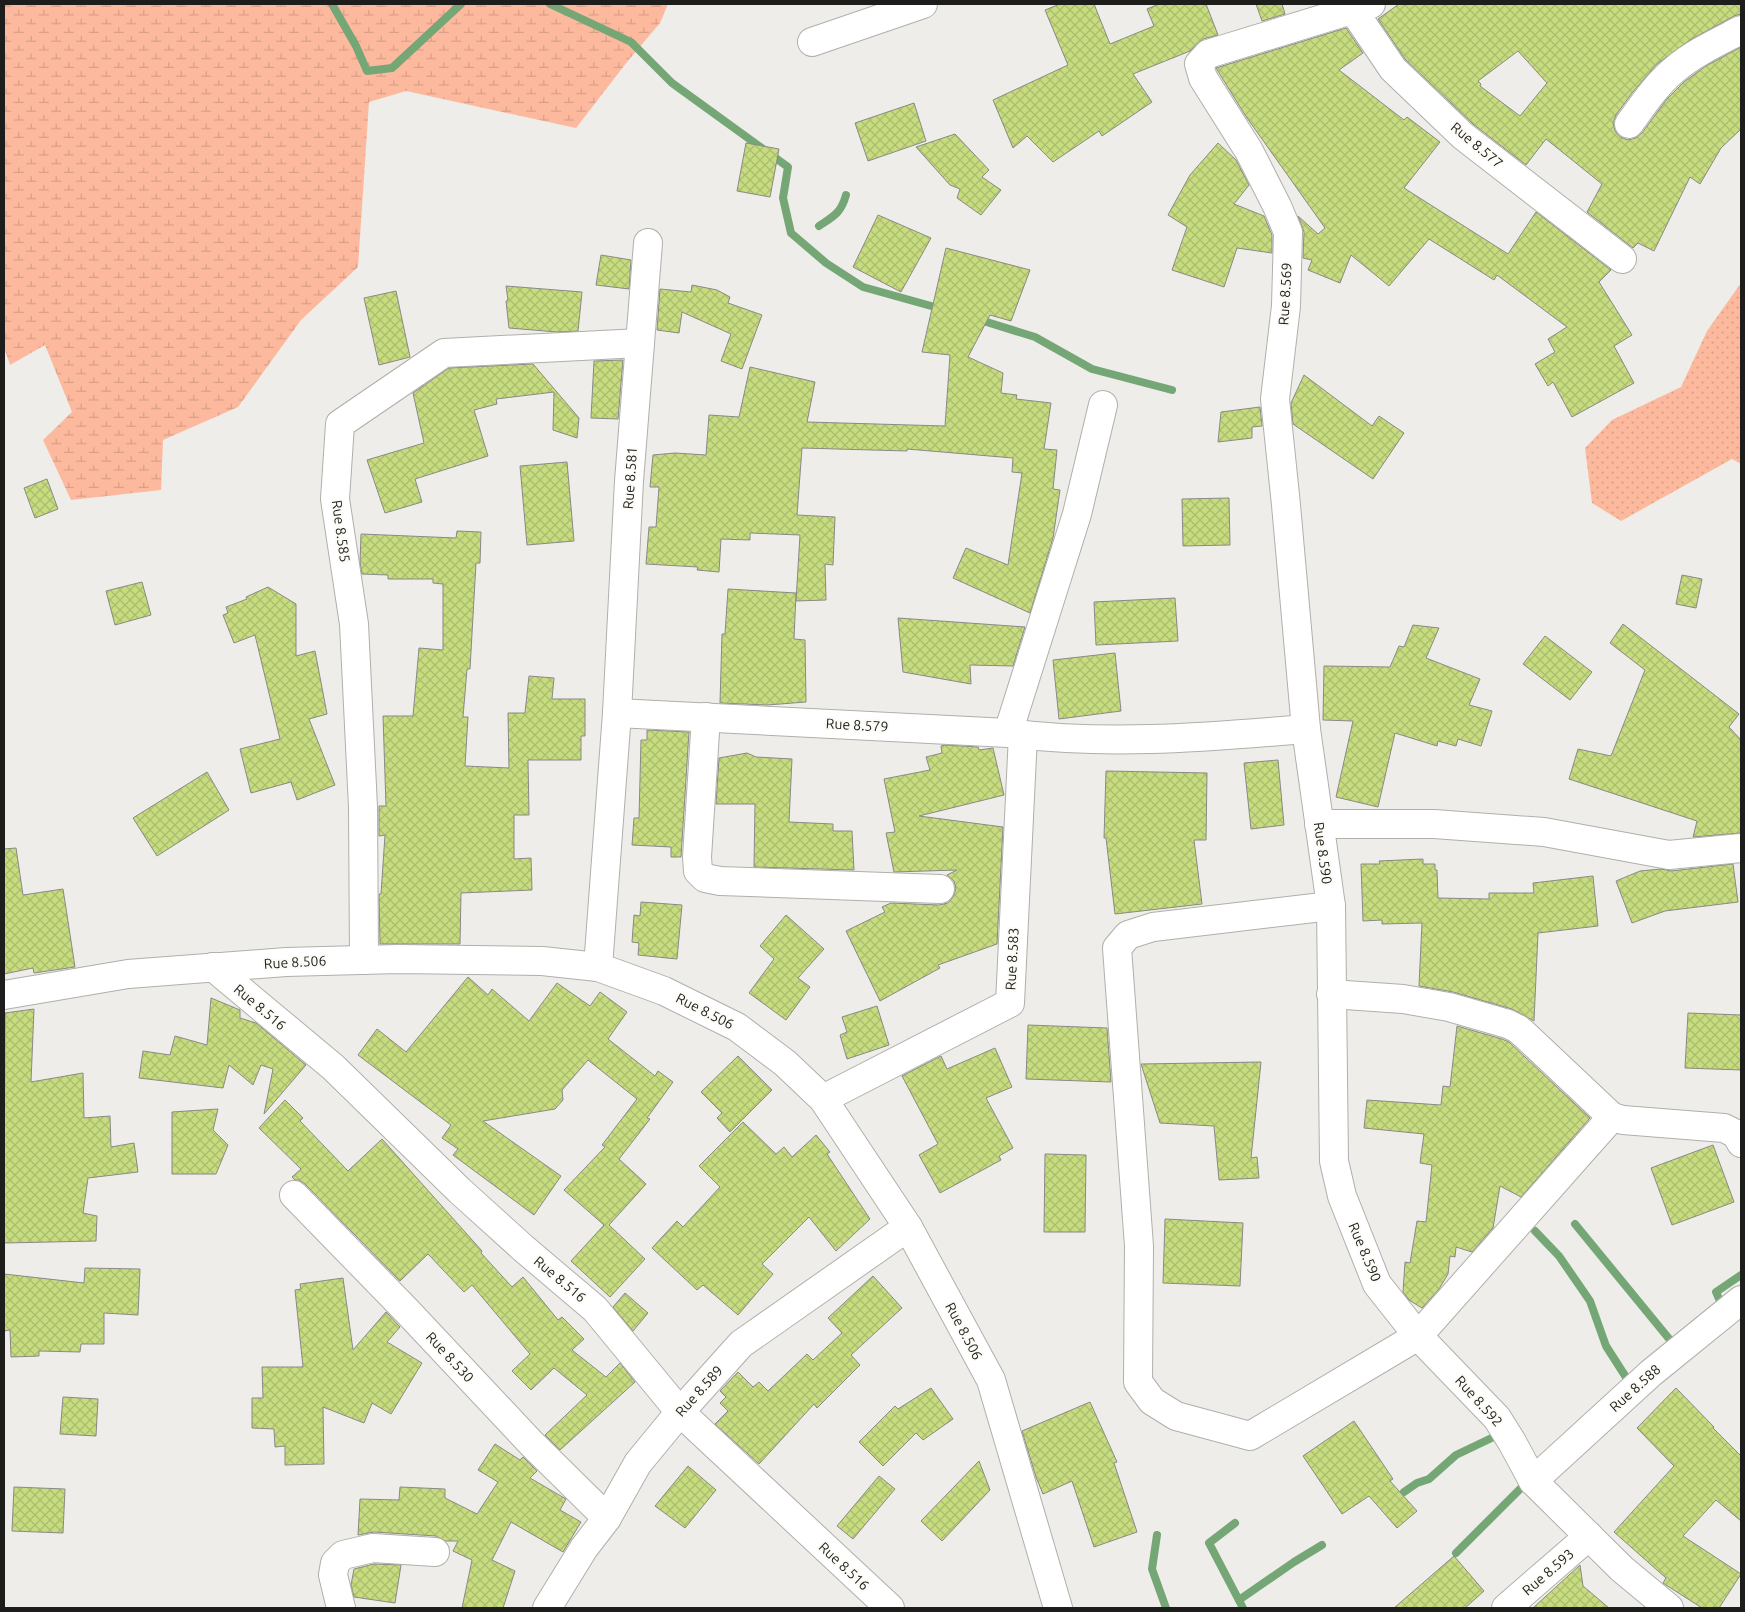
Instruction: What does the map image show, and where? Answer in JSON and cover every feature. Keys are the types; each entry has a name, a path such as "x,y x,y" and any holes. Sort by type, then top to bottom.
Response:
{"street":[{"path":"812,42 923,4"},
{"name":"Rue 8.577","path":"1362,7 1393,69 1463,136 1622,259"},
{"name":"Rue 8.569","path":"1306,729 1275,399 1286,306 1288,232 1249,151 1203,78 1199,64 1208,54 1362,7"},
{"path":"1629,124 1655,90 1673,71 1694,55 1741,30"},
{"name":"Rue 8.581","path":"617,713 629,482 648,243"},
{"name":"Rue 8.585","path":"364,960 362,798 354,624 335,499 340,424 444,353 640,343"},
{"path":"1016,734 1077,514 1103,405"},
{"path":"598,966 617,713"},
{"name":"Rue 8.579","path":"617,713 1104,740 1163,739 1306,729"},
{"path":"706,717 697,857 698,871 705,878 940,888"},
{"name":"Rue 8.590","path":"1306,729 1331,906 1334,1161 1342,1196 1377,1284 1418,1336"},
{"name":"Rue 8.583","path":"823,1099 1010,1003 1016,734"},
{"path":"1320,824 1434,824 1544,832 1669,855 1741,848"},
{"path":"1331,906 1153,927 1128,934 1116,948 1139,1246 1138,1382 1152,1402 1176,1416 1250,1436 1418,1336 1612,1117"},
{"name":"Rue 8.506","path":"4,995 128,974 286,962 364,960 542,961 598,966 664,991 737,1027 785,1063 823,1099 908,1227 990,1380 1058,1608"},
{"name":"Rue 8.516","path":"213,967 333,1067 460,1191 523,1248 596,1309 680,1412 890,1608"},
{"path":"1331,994 1402,1000 1449,1007 1508,1024 1525,1035 1612,1117 1623,1120 1724,1128 1736,1134 1741,1143"},
{"name":"Rue 8.530","path":"294,1195 401,1304 531,1443 607,1518"},
{"name":"Rue 8.589","path":"547,1608 584,1548 607,1518 638,1463 680,1412 741,1344 908,1227"},
{"name":"Rue 8.588","path":"1533,1481 1651,1373 1741,1300"},
{"name":"Rue 8.592","path":"1418,1336 1497,1418 1533,1481 1622,1569 1669,1608"},
{"name":"Rue 8.593","path":"1506,1608 1589,1536"},
{"path":"342,1608 333,1575 335,1563 343,1555 373,1548 435,1552"}],"green space":[{"path":"4,4 668,4 660,23 576,128 406,91 369,102 358,267 301,320 238,407 163,440 161,490 71,500 43,440 72,412 45,345 10,365 4,347"},
{"path":"1741,283 1741,464 1732,459 1621,521 1592,503 1585,448 1612,420 1681,387 1707,331"}],"building":[{"path":"1060,4 1094,4 1110,44 1154,26 1147,9 1159,4 1206,4 1218,35 1203,39 1190,51 1133,74 1152,102 1102,136 1099,131 1053,162 1027,136 1013,148 993,100 1068,65 1045,10"},
{"path":"1256,4 1282,4 1285,14 1262,21"},
{"path":"1399,4 1741,4 1741,14 1690,40 1657,64 1632,93 1616,115 1613,123 1615,131 1620,137 1628,140 1636,138 1642,133 1667,99 1684,82 1706,66 1741,47 1741,129 1721,148 1700,184 1690,177 1654,251 1638,243 1633,248 1587,212 1602,184 1546,139 1526,165 1473,124 1405,59 1378,19","holes":["1518,51 1547,83 1520,116 1480,86 1481,84 1478,81"]},
{"path":"1346,28 1363,53 1339,70 1404,120 1407,117 1440,142 1404,188 1508,254 1536,212 1611,270 1599,282 1632,335 1614,346 1634,383 1572,417 1553,382 1548,386 1535,364 1555,352 1548,339 1567,327 1497,275 1494,280 1429,239 1389,286 1351,255 1340,283 1308,270 1312,260 1303,258 1304,232 1298,216 1318,234 1325,228 1245,115 1216,68"},
{"path":"914,103 926,141 868,161 855,123"},
{"path":"955,134 989,170 982,177 1001,190 981,215 957,198 960,189 950,185 916,147"},
{"path":"746,143 779,149 770,197 737,191"},
{"path":"1218,143 1236,160 1249,185 1234,204 1264,216 1272,235 1272,253 1237,248 1224,287 1172,270 1187,227 1168,215 1190,175"},
{"path":"878,215 931,238 901,292 853,267"},
{"path":"946,248 1030,270 1011,321 990,315 968,357 1003,373 1001,393 1017,395 1016,399 1051,403 1044,449 1057,450 1053,489 1060,490 1053,538 1030,613 953,578 966,548 1008,565 1022,473 1012,472 1013,458 907,449 907,451 802,448 797,515 835,517 833,565 825,564 826,600 796,601 800,535 750,533 750,540 721,539 719,572 697,570 698,567 646,564 649,527 656,527 659,487 650,487 653,455 675,453 706,455 709,415 739,417 750,367 815,382 807,422 945,426 950,355 922,352"},
{"path":"601,255 631,260 629,289 596,285"},
{"path":"692,285 717,290 730,297 728,303 762,315 742,369 721,361 731,334 682,312 679,333 657,330 660,289 691,292"},
{"path":"506,286 582,292 578,331 557,332 509,328"},
{"path":"396,291 410,357 379,365 364,298"},
{"path":"623,360 618,419 591,418 594,361"},
{"path":"533,364 579,418 577,438 553,430 554,392 496,399 497,404 474,410 488,456 415,479 422,502 385,513 367,460 424,443 413,393 449,368"},
{"path":"1304,375 1372,426 1379,416 1404,433 1373,479 1293,424 1291,403"},
{"path":"1260,407 1262,426 1252,427 1252,438 1218,442 1221,412"},
{"path":"567,462 574,541 527,545 520,466"},
{"path":"47,479 58,509 35,518 24,488"},
{"path":"1229,498 1230,545 1183,546 1182,499"},
{"path":"457,531 481,532 480,563 476,563 470,669 467,669 463,717 468,717 465,766 509,768 508,713 525,713 529,676 554,678 552,699 585,699 585,736 581,736 581,760 528,760 529,815 514,815 514,859 531,858 532,890 461,893 460,944 380,944 379,894 381,894 385,835 379,836 379,806 386,806 383,716 413,716 419,648 443,650 443,584 433,583 433,579 388,579 388,575 362,574 360,562 361,534 456,538"},
{"path":"1682,575 1702,579 1696,608 1676,604"},
{"path":"142,582 151,615 115,625 106,591"},
{"path":"268,587 296,604 296,656 315,651 327,714 309,719 335,785 297,800 291,782 251,793 240,749 280,739 255,635 234,643 223,615 228,613 226,607 247,599 246,597"},
{"path":"728,589 796,593 794,639 805,640 806,702 767,705 720,703 722,634 725,634"},
{"path":"1175,598 1178,641 1096,645 1094,602"},
{"path":"898,618 1025,627 1013,666 970,665 971,684 903,672"},
{"path":"1623,624 1739,714 1729,727 1741,740 1741,833 1693,837 1697,821 1569,779 1578,749 1611,756 1645,670 1610,643"},
{"path":"1413,625 1439,628 1426,658 1480,679 1469,705 1492,711 1481,746 1458,739 1456,746 1438,741 1437,746 1395,733 1378,807 1336,797 1353,721 1323,720 1324,666 1390,667 1399,646 1404,647"},
{"path":"1545,636 1592,672 1570,700 1523,664"},
{"path":"1115,653 1121,711 1059,719 1053,660"},
{"path":"647,730 689,732 681,857 671,857 671,847 632,845 634,818 639,818 641,740 647,740"},
{"path":"941,746 978,747 979,750 993,748 1004,795 919,816 1003,827 997,944 938,965 940,968 880,1001 846,931 885,912 882,907 891,903 939,905 948,903 956,889 954,881 947,875 957,870 894,872 886,833 895,832 884,779 930,770 926,757 942,753"},
{"path":"747,753 756,757 792,759 789,822 833,824 833,831 852,831 854,870 754,867 755,804 716,804 719,758"},
{"path":"1278,760 1284,825 1251,829 1244,763"},
{"path":"1106,771 1207,773 1206,840 1194,840 1202,904 1115,914 1106,838 1104,838"},
{"path":"207,772 229,810 157,856 133,818"},
{"path":"16,848 23,895 63,889 75,967 34,973 33,968 4,974 4,849"},
{"path":"1423,859 1423,864 1435,864 1438,898 1489,899 1489,893 1534,893 1533,883 1593,876 1598,926 1538,933 1534,1021 1512,1009 1453,992 1419,986 1422,923 1382,924 1382,920 1363,921 1361,864 1380,864 1379,861"},
{"path":"1733,864 1738,902 1665,911 1632,923 1616,881 1640,871 1661,869 1671,871"},
{"path":"641,902 682,905 677,959 638,955 639,943 632,942 634,915 640,916"},
{"path":"786,915 824,949 798,978 810,987 786,1020 749,993 774,959 760,946"},
{"path":"468,977 488,995 492,989 529,1021 557,983 590,1006 600,992 627,1012 608,1039 655,1076 658,1071 673,1082 647,1118 650,1119 619,1159 646,1184 609,1225 645,1259 610,1297 571,1261 604,1225 564,1190 605,1147 602,1145 637,1099 588,1060 562,1090 563,1100 555,1109 483,1121 561,1176 534,1215 453,1155 458,1149 442,1138 451,1125 358,1055 377,1029 406,1052"},
{"path":"211,998 240,1010 240,1018 256,1023 306,1065 264,1114 273,1069 261,1065 253,1085 229,1065 223,1088 139,1078 143,1051 170,1055 175,1036 207,1045"},
{"path":"877,1006 889,1045 847,1059 840,1035 847,1032 842,1017"},
{"path":"34,1009 31,1082 83,1073 84,1118 110,1116 111,1147 134,1143 138,1172 88,1178 83,1213 97,1216 96,1241 4,1243 5,1013"},
{"path":"1688,1013 1741,1015 1741,1070 1685,1068"},
{"path":"1028,1025 1107,1028 1111,1082 1026,1079"},
{"path":"1457,1026 1509,1042 1590,1118 1521,1197 1500,1186 1493,1228 1472,1252 1456,1247 1455,1257 1450,1256 1448,1274 1439,1289 1422,1308 1409,1300 1403,1292 1405,1262 1410,1263 1417,1221 1426,1222 1432,1165 1420,1163 1424,1134 1364,1128 1367,1100 1441,1105 1443,1086 1450,1087"},
{"path":"995,1048 1012,1087 986,1098 1013,1148 999,1156 1001,1160 940,1193 919,1155 938,1144 902,1076 941,1056 947,1069"},
{"path":"738,1056 772,1090 730,1132 717,1118 722,1113 701,1092"},
{"path":"1261,1062 1251,1158 1257,1157 1259,1178 1219,1180 1214,1126 1160,1123 1141,1064"},
{"path":"285,1100 303,1118 300,1121 348,1171 382,1139 512,1287 523,1277 558,1320 562,1317 584,1339 572,1350 606,1377 620,1363 635,1382 560,1450 545,1435 587,1395 554,1368 531,1390 512,1371 530,1354 472,1285 464,1292 428,1254 400,1281 305,1184 295,1180 292,1177 301,1169 259,1128"},
{"path":"218,1109 213,1130 228,1145 216,1174 172,1174 172,1112"},
{"path":"743,1122 776,1154 784,1147 792,1157 816,1135 830,1152 827,1154 870,1219 836,1251 809,1217 762,1264 773,1274 738,1315 703,1285 697,1290 652,1248 677,1221 683,1227 720,1187 699,1166"},
{"path":"1713,1145 1734,1202 1672,1225 1651,1168"},
{"path":"1045,1154 1086,1155 1085,1232 1044,1232"},
{"path":"1165,1219 1243,1223 1240,1286 1163,1283"},
{"path":"85,1268 140,1269 138,1315 104,1313 104,1344 81,1344 80,1352 39,1351 39,1356 11,1357 10,1330 4,1331 4,1274 84,1283"},
{"path":"873,1276 902,1308 851,1355 860,1365 817,1408 814,1404 759,1464 715,1424 728,1411 720,1403 726,1397 720,1391 738,1372 753,1387 759,1382 768,1391 807,1354 813,1360 842,1333 828,1318"},
{"path":"343,1278 353,1350 386,1312 400,1327 387,1342 422,1363 391,1414 372,1403 364,1423 323,1407 324,1464 285,1465 285,1446 275,1447 274,1429 252,1428 252,1398 263,1398 262,1367 303,1367 295,1290 301,1289 300,1284"},
{"path":"625,1293 648,1313 633,1331 613,1307"},
{"path":"931,1388 953,1419 923,1440 916,1433 883,1466 859,1442 895,1406 898,1409"},
{"path":"1676,1388 1741,1456 1741,1521 1716,1500 1683,1536 1741,1574 1719,1608 1702,1608 1663,1583 1666,1578 1614,1532 1674,1466 1637,1428"},
{"path":"63,1397 98,1399 96,1436 60,1434"},
{"path":"1090,1402 1117,1462 1114,1463 1137,1532 1094,1547 1072,1481 1043,1494 1022,1431"},
{"path":"1354,1421 1393,1479 1390,1481 1417,1511 1397,1528 1369,1496 1342,1514 1303,1456"},
{"path":"495,1444 520,1460 523,1457 537,1471 530,1478 566,1499 560,1510 581,1522 563,1552 511,1522 492,1560 515,1571 503,1608 462,1608 472,1560 453,1551 458,1541 445,1541 436,1536 374,1532 358,1535 360,1499 399,1500 400,1487 445,1489 445,1498 477,1514 498,1482 478,1470"},
{"path":"979,1461 990,1490 942,1541 921,1521"},
{"path":"688,1466 716,1490 685,1528 655,1506"},
{"path":"879,1476 895,1489 853,1539 837,1526"},
{"path":"14,1487 65,1489 63,1533 12,1531"},
{"path":"1454,1556 1484,1591 1465,1608 1394,1608"},
{"path":"374,1564 401,1565 395,1603 354,1597 351,1585 354,1569"},
{"path":"1580,1565 1583,1586 1609,1608 1533,1608"}],"waterway":[{"path":"332,4 356,46 367,71 392,68 461,4"},
{"path":"550,4 631,42 672,83 788,167 783,198 791,233 826,263 863,287 942,309"},
{"path":"819,226 836,214 842,206 846,195"},
{"path":"977,319 1035,337 1092,369 1172,390"},
{"path":"1575,1224 1675,1346"},
{"path":"1535,1231 1559,1256 1590,1301 1606,1346 1631,1385"},
{"path":"1723,1308 1716,1292 1741,1275"},
{"path":"1404,1492 1417,1483 1429,1479 1456,1455 1502,1433"},
{"path":"1456,1553 1528,1481"},
{"path":"1235,1523 1209,1543 1243,1608"},
{"path":"1157,1535 1152,1569 1166,1608"},
{"path":"1239,1600 1322,1545"}]}
